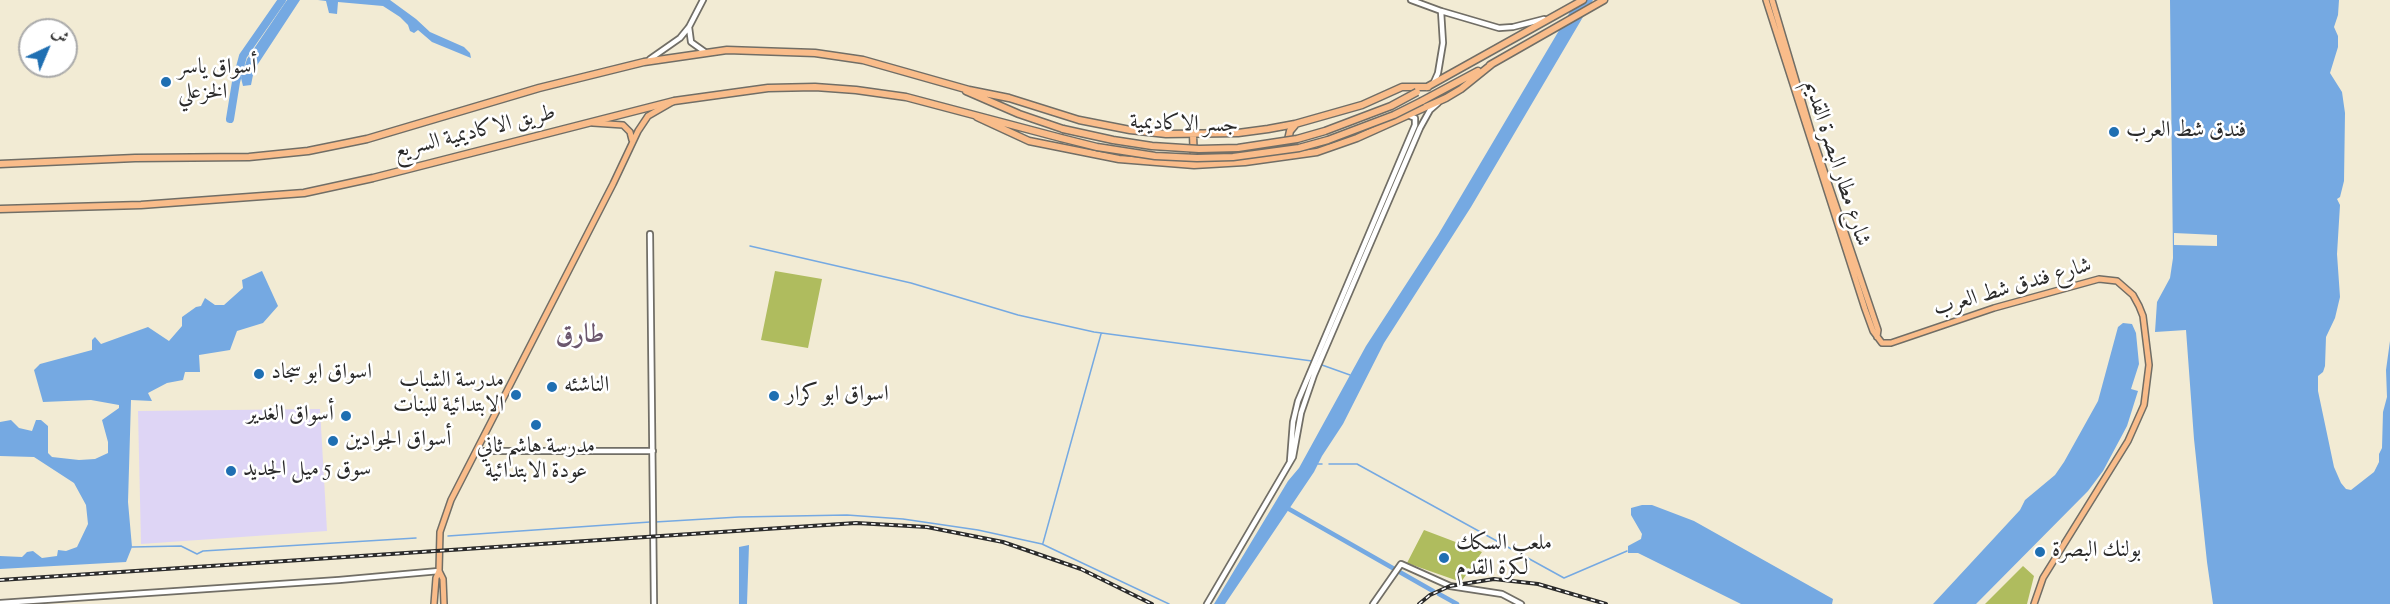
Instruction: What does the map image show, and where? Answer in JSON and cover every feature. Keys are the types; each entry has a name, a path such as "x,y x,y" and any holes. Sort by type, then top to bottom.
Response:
{"highway":[{"path":"950,84 1010,98 1079,120 1130,130 1193,135 1238,133 1295,124 1362,105 1402,87 1429,86 1583,0"},
{"path":"954,109 1029,141 1119,159 1194,165 1245,162 1297,155 1334,147 1410,116 1446,98 1492,64 1604,0"},
{"name":"طريق الاكاديمية السريع","path":"0,164 135,158 249,157 321,149 367,139 539,88 644,62 706,52 748,50 831,54 879,63 950,84"},
{"name":"جسر الاكاديمية","path":"954,109 1097,147 1155,156 1233,157 1299,148 1357,130 1422,101 1492,64"},
{"name":"جسر الاكاديمية","path":"950,84 1019,114 1063,129 1152,146 1238,148 1297,139 1325,131 1391,106 1429,86"},
{"name":"طريق الاكاديمية السريع","path":"0,209 141,205 304,193 373,178 674,101 757,89 815,87 890,94 954,109"},
{"path":"1295,124 1288,140 1297,155"},
{"path":"1193,135 1194,165"}],"main road":[{"name":"شارع مطار البصرة القديم","path":"1766,0 1865,309 1873,331 1882,343"},
{"name":"شارع مطار البصرة القديم","path":"1772,0 1812,135 1878,330 1877,337"},
{"path":"434,604 436,578 439,571 439,540 451,500 645,120 674,101"},
{"path":"593,123 623,125 630,132 632,145"},
{"name":"شارع فندق شط العرب","path":"1882,343 1891,344 1994,308 2098,279 2117,281 2136,299 2143,316 2148,358 2148,385 2144,405 2128,441 2043,578 2034,604"},
{"path":"439,571 443,579 444,604"}],"street":[{"path":"644,62 674,43 689,27 703,0"},
{"path":"1411,0 1499,28 1531,24 1560,13"},
{"path":"1429,86 1438,74 1442,54 1441,11"},
{"path":"689,27 692,42 706,52"},
{"path":"1207,604 1294,454 1304,403 1374,234 1426,115 1446,98"},
{"path":"1290,462 1293,422 1298,401 1415,125 1415,118 1410,116"},
{"path":"650,234 654,604"},
{"path":"478,451 653,452"},
{"path":"1373,604 1401,564 1450,586 1502,594 1521,604"},
{"path":"0,603 439,571"}],"shaded area":[{"name":"سوق 5 ميل الجديد","path":"320,409 327,531 141,544 138,411"}],"green space":[{"path":"775,271 822,279 808,348 761,340"},
{"name":"ملعب السكك لكرة القدم","path":"1424,530 1482,552 1461,582 1407,563"},
{"path":"2023,566 2034,576 2027,604 1985,604"}],"water":[{"path":"287,0 300,0 254,70 251,85 243,86 241,78 247,59"},
{"path":"318,0 390,0 430,32 464,47 470,53 471,58 432,42 418,30 414,33 410,31 408,25 400,17 383,6 338,2 337,14 329,13 326,1"},
{"path":"1577,0 1593,0 1471,207 1384,343 1343,424 1314,472 1225,604 1214,604 1288,481 1299,468 1366,346 1438,235"},
{"path":"2170,0 2339,0 2334,27 2338,36 2338,47 2330,73 2342,92 2345,113 2344,181 2340,197 2337,199 2340,205 2337,254 2340,297 2335,318 2326,337 2325,366 2323,372 2318,376 2318,391 2334,467 2341,483 2346,489 2351,490 2374,472 2379,462 2382,448 2383,412 2387,397 2386,370 2390,341 2390,604 2213,604 2194,439 2186,330 2155,332 2157,302 2170,278 2173,258"},
{"path":"262,271 278,306 263,323 237,331 230,350 199,355 200,372 185,372 183,380 167,383 148,393 152,401 131,400 128,502 132,547 126,562 0,569 0,556 22,557 27,552 33,551 42,558 57,556 58,550 66,551 77,547 88,524 86,505 74,483 34,457 0,456 0,422 11,420 19,428 32,431 36,420 41,420 48,426 48,453 52,457 95,459 108,453 108,442 102,420 119,408 119,405 91,400 43,402 34,370 40,364 92,350 92,340 95,337 101,344 148,327 169,341 182,326 182,317 201,306 205,298 215,305 224,305 243,288 242,280"},
{"path":"2123,323 2132,324 2136,333 2139,364 2131,389 2138,391 2127,426 2103,471 2088,491 1976,604 1933,604 2020,510 2025,500 2055,475 2064,462 2098,401 2118,327"},
{"path":"1652,505 1694,521 1833,599 1832,604 1741,604 1638,553 1628,553 1628,546 1641,539 1642,534 1631,515 1631,508"},
{"path":"749,545 747,604 739,604 739,547"}],"pier":[{"path":"2174,233 2217,235 2217,246 2174,245"}],"waterway":[{"path":"230,119 243,56 282,0"},
{"path":"750,246 911,283 1018,315 1094,332 1312,361"},
{"path":"1043,543 1101,334"},
{"path":"1322,365 1350,375"},
{"path":"1329,464 1357,464 1564,578 1627,551"},
{"path":"1289,509 1433,591"},
{"path":"655,522 739,517 847,515 903,519 978,530 1042,544 1169,604"},
{"path":"448,536 650,522"},
{"path":"132,547 181,546 197,554 203,551 416,538"},
{"path":"1439,594 1457,604"}],"railway":[{"path":"0,580 856,523 927,527 1003,542 1081,569 1152,604"},
{"path":"1419,604 1430,595 1450,586 1494,579 1538,584 1606,604"}],"place":[{"name":"أسواق ياسر الخزعلي","path":"166,82"},
{"name":"فندق شط العرب","path":"2114,132"},
{"name":"اسواق ابو سجاد","path":"259,374"},
{"name":"الناشئه","path":"552,387"},
{"name":"مدرسة الشباب الابتدائية للبنات","path":"516,395"},
{"name":"اسواق ابو كرار","path":"774,396"},
{"name":"أسواق الغدير","path":"346,416"},
{"name":"مدرسة هاشم ثاني عودة الابتدائية","path":"536,425"},
{"name":"أسواق الجوادين","path":"333,441"},
{"name":"سوق 5 ميل الجديد","path":"231,471"},
{"name":"بولنك البصرة","path":"2040,552"},
{"name":"ملعب السكك لكرة القدم","path":"1444,558"}],"district":[{"name":"طارق","path":"580,338"}]}
